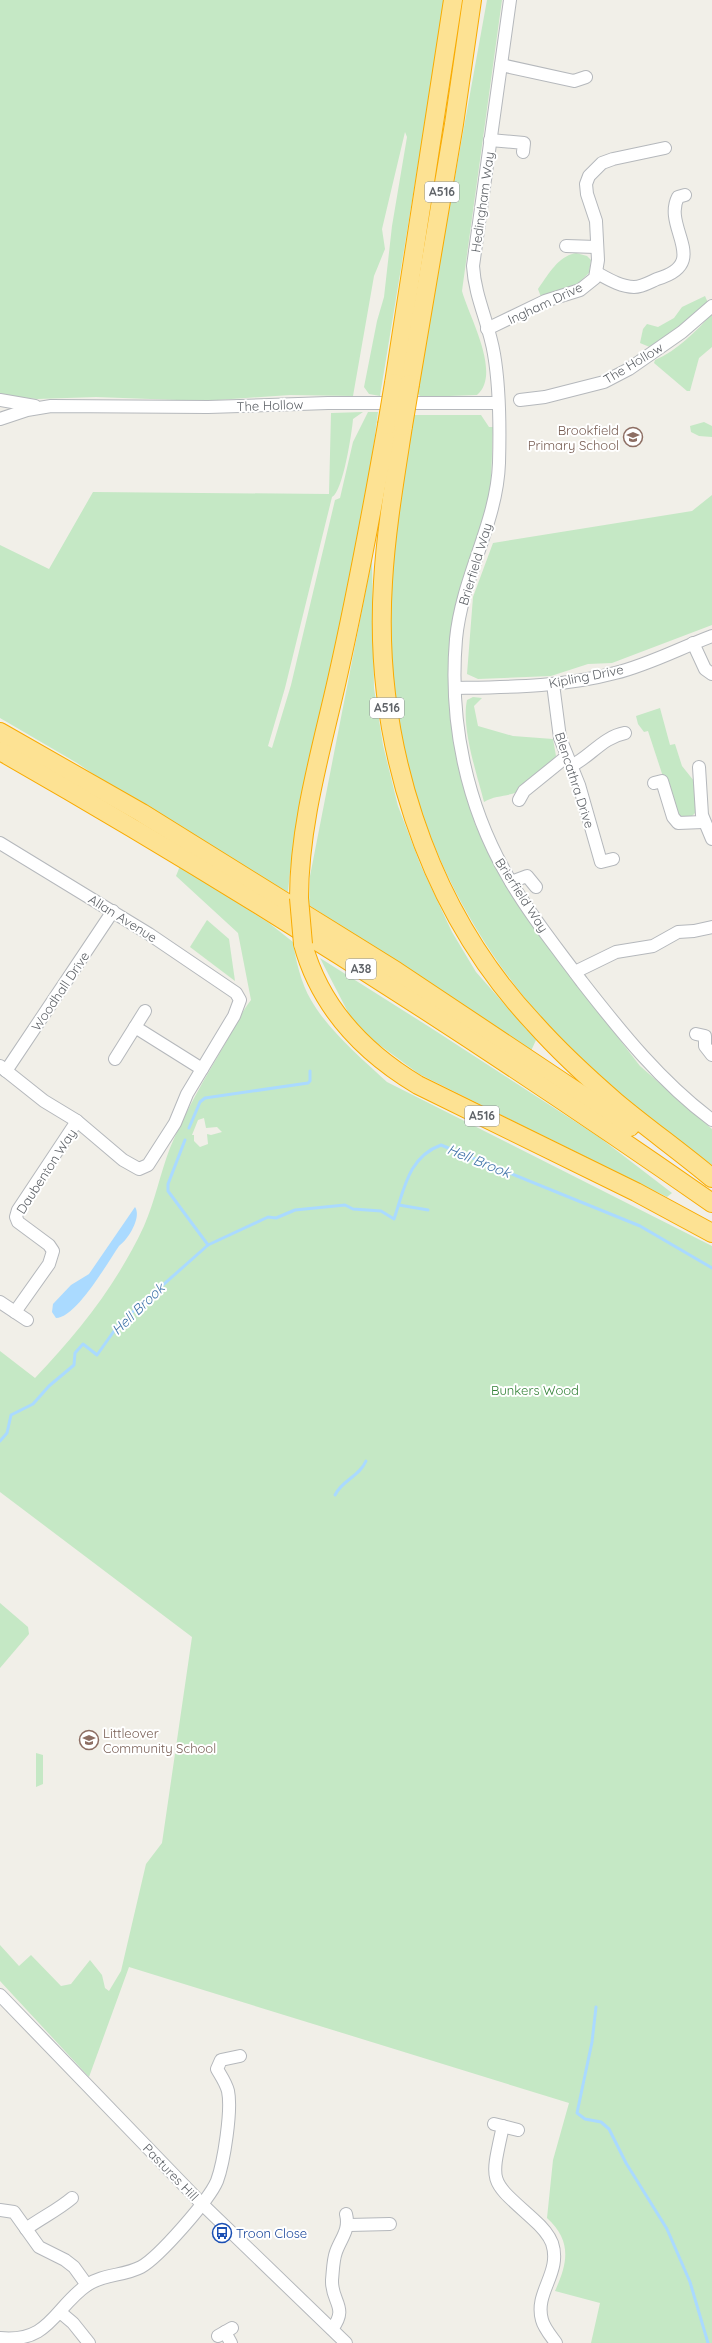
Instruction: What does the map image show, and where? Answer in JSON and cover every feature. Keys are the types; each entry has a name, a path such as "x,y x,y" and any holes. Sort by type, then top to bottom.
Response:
{"highway":[{"name":"A516","path":"402,383 453,0"},
{"name":"A516","path":"472,0 466,49 395,425 312,790 300,863 299,898 304,944 319,985 337,1015 359,1042 388,1066 438,1095 636,1192 712,1233"},
{"path":"466,49 480,0"},
{"name":"A516","path":"395,425 383,576 382,664 394,750 422,843 438,878 474,944 532,1021 578,1068 617,1102 712,1178"},
{"name":"A38","path":"0,732 142,813 396,971 712,1182"},
{"name":"A38","path":"0,751 102,809 379,980 612,1133 712,1202"}],"street":[{"name":"Hedingham Way","path":"497,403 494,354 478,301 473,266 510,0"},
{"path":"501,65 576,84 586,77"},
{"path":"490,140 524,143 523,152"},
{"name":"Ingham Drive","path":"487,329 545,300 580,290 595,278 597,273 596,221 586,194 586,184 589,176 602,163 643,146 666,148"},
{"path":"597,273 620,284 634,287 671,276 681,269 685,262 685,250 675,208 678,197 685,196"},
{"path":"566,246 596,248"},
{"name":"The Hollow","path":"520,400 545,397 604,382 629,368 676,336 712,306"},
{"path":"0,400 42,407"},
{"name":"The Hollow","path":"42,407 497,403"},
{"name":"Brierfield Way","path":"497,403 499,465 497,483 491,512 472,567 460,614 456,649 455,688 461,750 475,804 492,846 511,882 575,972 644,1058 671,1086 710,1115"},
{"path":"0,419 42,407"},
{"name":"Kipling Drive","path":"455,688 554,684 617,673 712,636"},
{"path":"693,643 705,669 712,674"},
{"name":"Blencathra Drive","path":"554,684 557,724 568,761 579,785 601,862 613,859"},
{"path":"519,800 524,791 568,761 584,759 616,734 625,733"},
{"path":"699,768 703,822 712,839"},
{"path":"654,783 662,781 673,817 678,823 703,822"},
{"name":"Allan Avenue","path":"0,842 113,911 236,993 240,1000 239,1006 202,1069"},
{"path":"511,882 527,876 536,887"},
{"name":"Woodhall Drive","path":"3,1068 113,911"},
{"path":"575,972 616,952 653,946 678,932 702,930 712,927"},
{"path":"115,1059 135,1026 146,1012"},
{"path":"3,1068 44,1101 77,1121 123,1160 139,1169 148,1165 155,1156 175,1123 187,1094 202,1069 135,1026"},
{"path":"696,1034 705,1036 705,1046 712,1055"},
{"name":"Daubenton Way","path":"15,1312 49,1264 53,1251 49,1245 18,1222 16,1217 18,1210 77,1121"},
{"path":"0,1302 27,1320"},
{"name":"Pastures Hill","path":"0,1995 202,2204 346,2343"},
{"path":"0,2338 17,2341 33,2341 87,2285 99,2278 140,2267 164,2249 202,2204 217,2180 226,2137 228,2094 225,2083 217,2069 221,2060 240,2056"},
{"path":"518,2130 499,2125 494,2167 496,2182 502,2192 545,2230 552,2243 554,2256 553,2272 542,2298 541,2310 542,2320 556,2343"},
{"path":"26,2229 45,2215 60,2208 72,2198"},
{"path":"0,2210 14,2212 39,2247 65,2260 74,2267 87,2285"},
{"path":"332,2329 339,2320 341,2311 332,2282 336,2253 347,2220 390,2224"},
{"path":"60,2312 73,2323 89,2343"},
{"path":"225,2332 231,2343"}],"green space":[{"path":"0,0 445,0 380,396 369,394 364,387 377,321 384,297 392,226 407,137 405,132 382,229 385,249 374,276 353,396 290,395 204,401 96,397 37,399 0,395"},
{"path":"487,0 502,0 462,291 482,345 486,374 484,386 477,395 421,397 416,392"},
{"path":"576,253 587,256 591,260 589,273 575,286 541,297 538,289 550,272 564,258"},
{"path":"705,296 709,305 652,348 640,343 643,329 647,324 658,327 674,318 682,307"},
{"path":"712,314 712,347 699,358 690,391 687,391 654,363 655,360 686,340"},
{"path":"363,412 353,419 349,448 343,474 340,485 332,497 285,688 268,746 272,748 291,685 335,500 340,498 353,442 368,412 378,412 367,493 347,599 303,791 288,892 173,828 77,763 0,718 0,545 49,569 93,492 329,494 331,413"},
{"path":"414,415 481,415 489,427 493,427 491,482 488,503 456,602 450,647 449,691 453,738 475,824 503,881 536,931 640,1066 712,1129 712,1165 615,1092 585,1065 553,1032 496,960 472,922 451,882 432,840 417,797 397,723 390,662 390,597 395,516"},
{"path":"704,422 712,426 712,437 699,436 691,432 690,426"},
{"path":"712,495 712,625 612,663 588,664 551,676 478,679 467,674 473,597 493,543 692,511"},
{"path":"372,559 374,688 383,745 398,806 421,866 452,932 476,972 536,1040 531,1051 309,905 310,876"},
{"path":"473,697 482,698 474,706 478,726 513,736 553,739 556,756 539,776 523,789 513,794 492,798 484,802 466,724 467,700"},
{"path":"660,708 670,745 675,744 682,766 694,781 696,812 690,818 680,818 675,813 648,731 644,732 638,724 636,716"},
{"name":"Bunkers Wood","path":"180,866 269,923 293,942 297,964 307,993 318,1011 346,1044 387,1082 712,1246 712,2343 591,2343 600,2303 555,2291 563,2271 565,2252 561,2235 547,2218 553,2160 569,2103 129,1967 89,2077 0,1981 0,1945 19,1966 31,1955 61,1986 71,1984 90,1960 102,1975 105,1988 109,1991 121,1971 146,1864 162,1843 192,1637 0,1492 0,1351 35,1378 67,1343 96,1306 122,1268 144,1226 166,1158 182,1121 237,1021 251,1000 238,933 176,876","holes":["204,1118 206,1128 217,1127 222,1132 211,1135 207,1134 208,1144 200,1147 194,1141 194,1135 192,1135 198,1120"]},
{"path":"207,920 229,939 235,981 190,947"},
{"path":"320,958 599,1137 672,1193 667,1197 419,1074 370,1038 351,1018"},
{"path":"0,1603 28,1627 29,1634 0,1668"},
{"path":"36,1753 43,1755 43,1784 36,1787"}],"water":[{"path":"135,1207 137,1216 130,1234 119,1246 100,1276 82,1299 64,1316 56,1318 52,1312 53,1304 71,1285 89,1274"}],"waterway":[{"path":"189,1128 200,1102 205,1098 308,1083 310,1081 310,1071"},
{"name":"Hell Brook","path":"185,1140 168,1184 168,1191 208,1245 268,1217 276,1218 295,1210 345,1205 353,1209 381,1211 394,1219 405,1186 414,1166 430,1150 441,1145 640,1226 712,1268"},
{"path":"399,1205 428,1210"},
{"name":"Hell Brook","path":"0,1441 7,1433 11,1415 33,1404 49,1386 74,1365 75,1353 83,1344 97,1355 119,1324 208,1245"},
{"path":"335,1495 338,1490 359,1471 366,1461"},
{"path":"596,2007 592,2042 577,2113 585,2119 601,2122 609,2129 626,2163 667,2229 690,2282 708,2343"}],"place":[{"name":"Brookfield Primary School","path":"633,437"},
{"name":"Littleover Community School","path":"89,1740"},
{"name":"Troon Close","path":"222,2233"}]}
